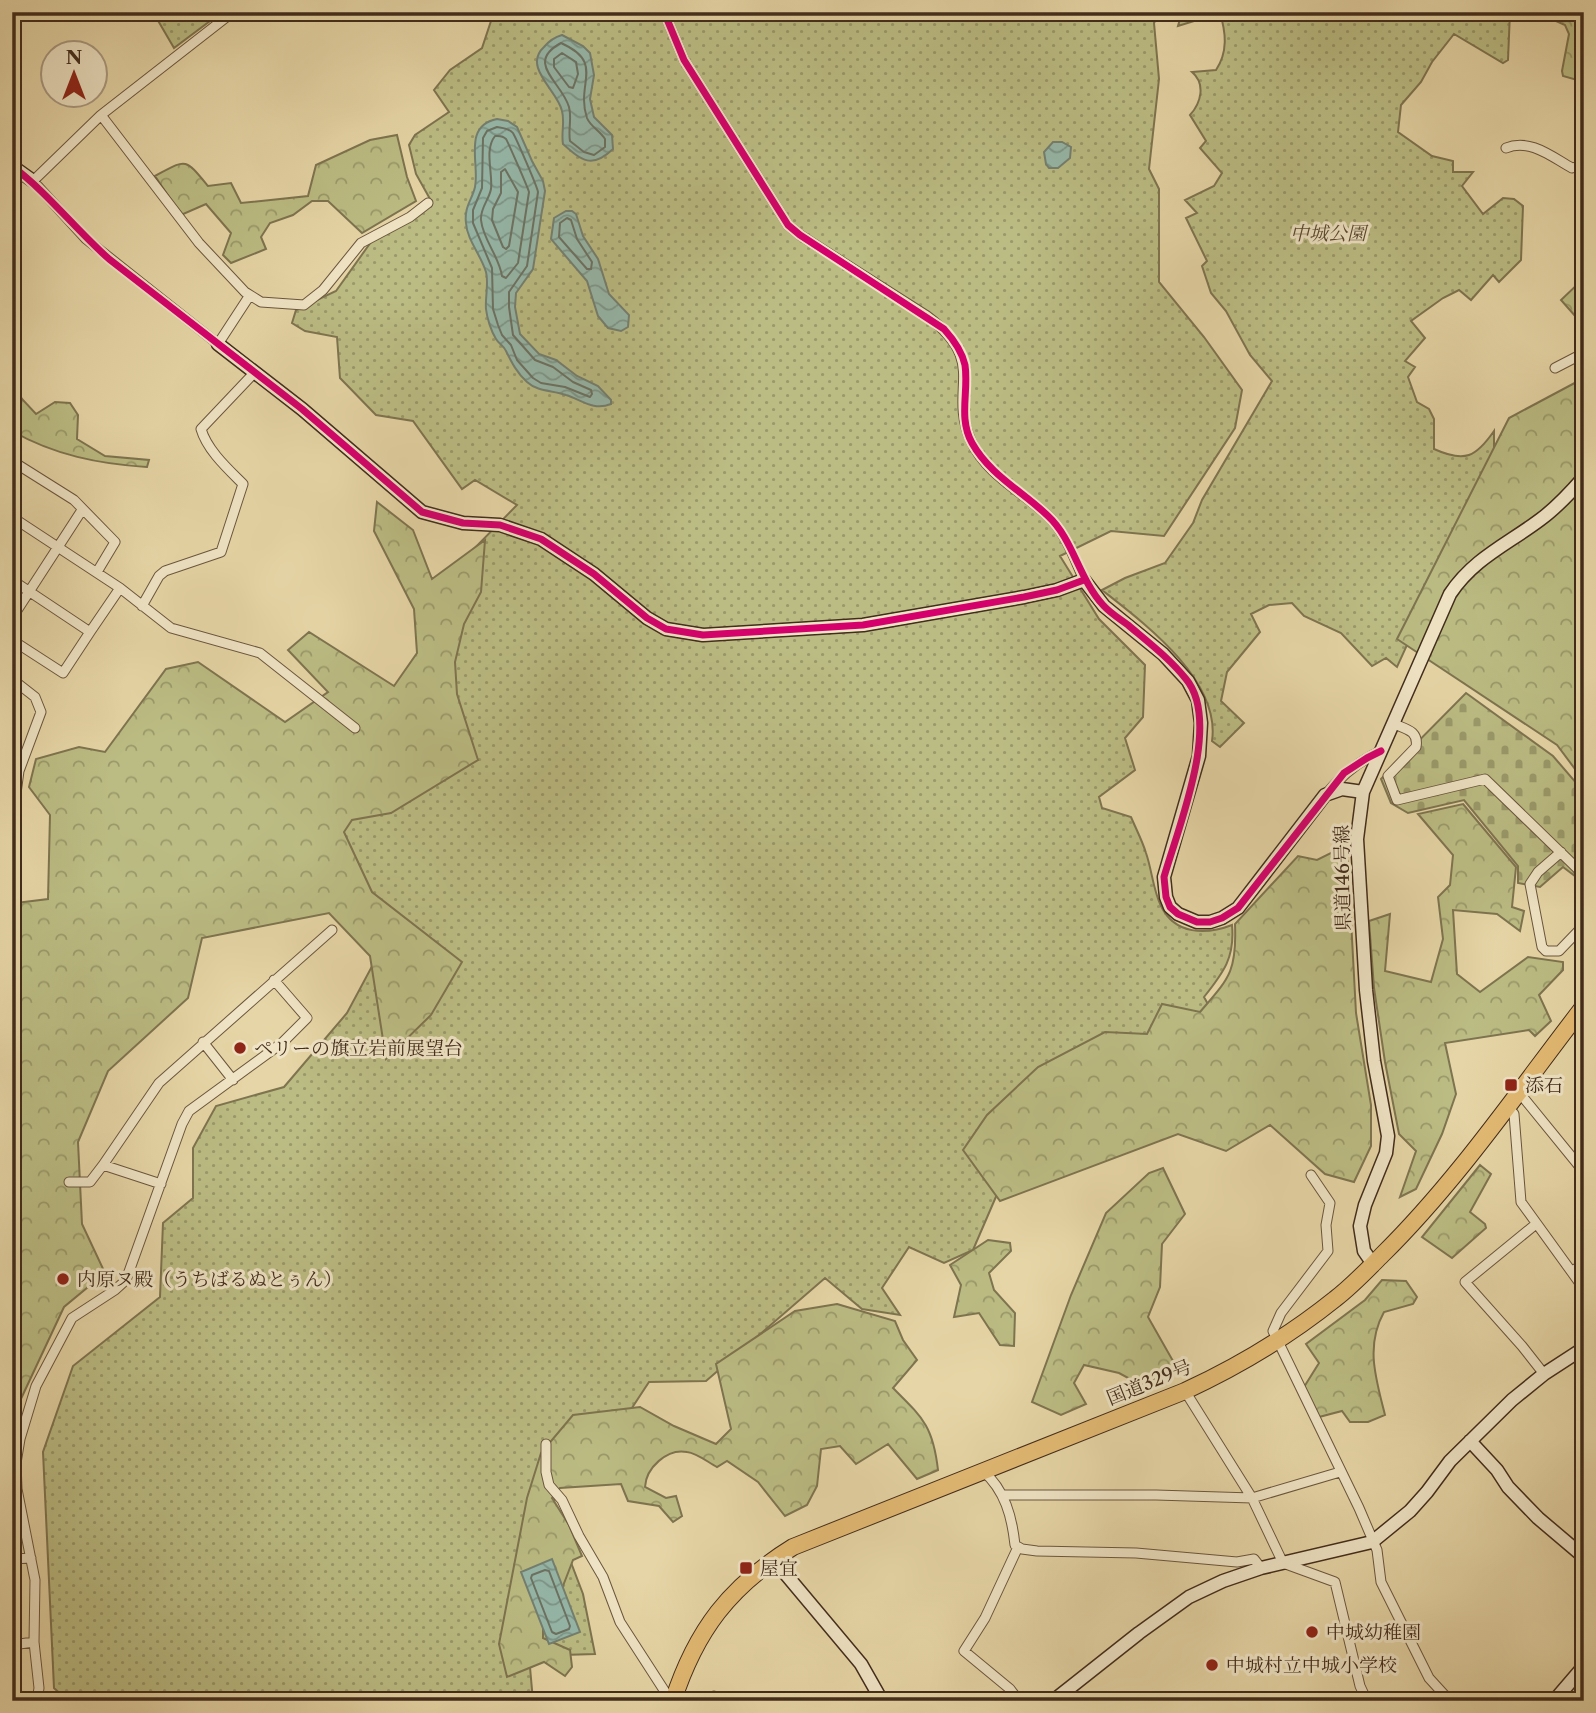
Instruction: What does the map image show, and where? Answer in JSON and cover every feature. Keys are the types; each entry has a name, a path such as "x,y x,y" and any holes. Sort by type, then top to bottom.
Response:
{"highway":[{"name":"国道329号","path":"672,1701 682,1674 710,1622 749,1578 773,1559 818,1535 1185,1391 1277,1342 1338,1298 1446,1185 1584,1006"}],"street":[{"path":"33,181 101,115 233,12"},
{"path":"663,12 684,60 789,225 800,235 944,328 955,342 965,364 964,420 971,442 993,472 1048,515 1060,529 1084,580 1104,606 1163,654 1188,681 1198,701 1201,723 1199,756 1164,877 1170,907 1178,914 1197,922 1210,922 1238,908 1344,773 1381,751"},
{"path":"101,115 199,243 250,295 261,302 304,305 323,290 361,243 410,217 428,203"},
{"path":"1506,148 1526,145 1555,157 1572,168 1584,165"},
{"path":"12,166 33,181 86,239 302,409 422,512 463,523 500,526 541,540 594,574 647,618 666,629 703,635 863,625 1024,597 1057,590 1084,580"},
{"path":"218,344 250,295"},
{"path":"1555,368 1584,353"},
{"path":"142,606 159,576 165,571 221,552 243,484 218,457 201,429 255,372"},
{"path":"12,461 75,500 116,542 97,572"},
{"name":"県道146号線","path":"1373,1264 1364,1251 1360,1226 1364,1205 1386,1153 1388,1136 1374,1061 1366,990 1357,839 1363,792 1451,594 1460,580 1470,568 1543,518 1584,477"},
{"path":"12,618 82,510"},
{"path":"12,517 120,588 171,628 260,653 355,728"},
{"path":"12,580 90,632"},
{"path":"12,640 63,673 120,588"},
{"path":"12,679 35,697 41,712 19,771 12,823"},
{"path":"1394,724 1411,731 1418,741 1416,747 1388,776 1397,800 1485,779 1584,875"},
{"path":"1325,795 1342,789 1363,792"},
{"path":"1561,852 1538,872 1530,884 1544,949 1559,951 1584,925"},
{"path":"69,1182 90,1182 159,1083 332,930"},
{"path":"37,1701 39,1688 34,1642 36,1594 17,1489 16,1463 27,1411 36,1385 72,1318 127,1280 182,1124 190,1111 282,1043 307,1018 274,980"},
{"path":"203,1042 233,1080"},
{"path":"1518,1091 1584,1172"},
{"path":"1507,1105 1514,1114 1521,1202 1584,1289"},
{"path":"103,1165 161,1184"},
{"path":"1311,1175 1330,1203 1326,1225 1328,1251 1280,1313 1273,1331 1359,1508 1377,1550 1381,1582 1429,1678 1450,1701"},
{"path":"1536,1224 1465,1282 1544,1374"},
{"path":"1573,1271 1584,1263"},
{"path":"1053,1701 1189,1597 1223,1581 1262,1568 1372,1542 1410,1511 1470,1441 1544,1374 1584,1348"},
{"path":"1185,1391 1252,1499 1283,1563 1335,1582 1360,1686 1367,1701"},
{"path":"1470,1441 1497,1470 1507,1488 1584,1557"},
{"path":"546,1444 549,1485 562,1500 603,1577 620,1622 672,1701"},
{"path":"983,1471 992,1478 1013,1519 1015,1545 1037,1551 1136,1553 1237,1562 1254,1559 1262,1568"},
{"path":"1002,1495 1156,1494 1252,1499 1340,1472"},
{"path":"1018,1546 985,1618 964,1651 1010,1689 1020,1701"},
{"path":"12,1559 31,1558"},
{"path":"773,1559 861,1664 882,1701"},
{"path":"12,1645 34,1642"},
{"path":"1554,1701 1584,1666"}],"green space":[{"path":"153,12 222,12 174,48"},
{"path":"494,12 655,12 657,19 674,12 1160,12 1154,23 1159,79 1149,169 1159,189 1159,282 1204,337 1242,390 1235,428 1164,536 1111,531 1060,556 1099,619 1145,665 1143,717 1125,738 1135,770 1099,797 1102,808 1131,817 1146,853 1158,900 1174,923 1202,931 1232,925 1232,946 1227,964 1204,997 1219,1024 998,1192 973,1250 944,1263 909,1247 882,1288 900,1315 862,1309 825,1278 706,1381 649,1382 626,1417 555,1452 554,1518 583,1594 595,1654 529,1656 533,1701 68,1701 54,1688 43,1452 73,1366 160,1297 163,1223 193,1198 193,1148 216,1106 284,1087 347,1013 377,957 336,818 372,806 457,566 517,505 475,480 462,489 413,421 376,415 340,378 337,337 305,331 292,323 296,310 336,291 376,235 430,199 416,174 409,145 415,135 449,112 434,90 450,70 482,48"},
{"name":"中城公園","path":"1182,12 1510,12 1508,60 1503,63 1454,34 1432,62 1421,82 1401,105 1398,132 1432,156 1453,161 1453,172 1473,172 1462,186 1483,214 1503,198 1514,199 1523,206 1521,260 1499,282 1493,275 1471,300 1459,290 1411,321 1425,338 1405,361 1415,367 1408,377 1417,402 1429,409 1434,419 1434,449 1454,456 1469,455 1481,447 1494,431 1494,454 1397,667 1386,658 1372,666 1341,633 1304,616 1292,603 1269,605 1251,614 1260,632 1227,672 1221,701 1244,723 1220,747 1212,741 1212,718 1205,696 1192,675 1158,636 1102,590 1165,563 1193,523 1202,500 1272,381 1250,355 1226,311 1211,293 1202,266 1207,261 1186,218 1197,213 1185,200 1214,186 1222,173 1200,148 1206,141 1190,115 1200,94 1199,82 1192,72 1216,70 1223,56 1225,42 1220,13 1178,26"},
{"path":"1536,12 1584,12 1584,82 1563,76 1569,34 1565,25"},
{"path":"397,135 416,201 362,233 328,201 312,201 293,215 270,223 261,237 266,249 231,263 223,255 231,233 206,204 181,215 155,176 173,166 184,164 194,170 208,186 231,183 241,203 308,196 316,165 370,140"},
{"path":"1584,278 1584,326 1561,300"},
{"path":"1584,378 1584,781 1557,745 1397,639 1509,418"},
{"path":"13,384 36,414 55,402 70,403 78,415 77,439 105,456 149,460 147,467 77,457 12,431"},
{"path":"377,502 413,530 432,579 485,540 481,592 464,624 455,662 457,694 478,760 391,813 352,820 344,832 372,892 462,962 431,1015 386,1059 370,956 329,913 202,938 188,998 108,1071 78,1142 82,1224 105,1273 64,1307 12,1418 12,899 16,903 48,899 50,815 29,787 36,759 79,747 105,752 166,669 198,662 285,722 328,692 288,650 309,632 394,686 417,653 414,609 374,531"},
{"path":"1466,693 1553,756 1584,792 1584,883 1563,867 1540,887 1518,883 1518,866 1464,800 1408,813 1391,803 1381,779"},
{"path":"1463,804 1516,867 1512,907 1524,911 1520,931 1497,914 1453,910 1457,974 1480,992 1528,957 1563,962 1563,970 1539,995 1551,1021 1535,1036 1529,1030 1445,1043 1456,1094 1442,1134 1416,1189 1400,1197 1416,1151 1399,1134 1374,988 1369,921 1390,914 1385,971 1431,982 1443,939 1438,897 1450,885 1453,855 1418,814"},
{"path":"1347,845 1356,1013 1371,1105 1371,1146 1354,1182 1325,1174 1270,1125 1226,1151 1178,1134 1000,1201 963,1150 987,1115 1038,1067 1105,1032 1147,1034 1162,1004 1200,1012 1229,973 1234,953 1235,924 1298,856 1317,860"},
{"path":"1480,1165 1491,1174 1470,1212 1485,1224 1486,1228 1452,1258 1422,1237"},
{"path":"1163,1168 1185,1214 1162,1244 1160,1287 1148,1317 1177,1368 1141,1385 1119,1373 1084,1365 1074,1383 1086,1404 1061,1415 1032,1402 1071,1295 1106,1213 1149,1173"},
{"path":"988,1240 1010,1243 1011,1251 989,1273 994,1290 1015,1313 1014,1346 1000,1345 979,1313 954,1317 961,1285 950,1265"},
{"path":"1382,1280 1406,1281 1417,1297 1413,1304 1384,1312 1378,1325 1374,1363 1385,1415 1368,1422 1350,1422 1342,1411 1319,1417 1304,1387 1319,1363 1306,1344 1365,1300"},
{"path":"837,1304 895,1321 903,1340 917,1360 893,1388 925,1424 933,1443 938,1470 917,1479 888,1444 856,1464 840,1446 821,1449 817,1486 807,1505 785,1516 758,1482 727,1461 717,1467 695,1454 672,1453 653,1467 645,1487 666,1498 676,1496 682,1516 673,1522 659,1506 628,1501 621,1484 560,1488 552,1498 569,1525 582,1556 573,1560 558,1599 543,1612 543,1638 570,1650 572,1667 565,1676 544,1662 507,1677 499,1644 527,1498 541,1453 573,1415 640,1407 674,1426 716,1444 731,1429 716,1364 795,1311"}],"water":[{"path":"562,35 583,46 590,53 594,75 590,99 594,117 612,135 613,149 593,161 576,155 563,144 562,111 537,63 538,55 544,47"},
{"path":"497,119 508,121 517,127 543,181 545,191 533,269 516,293 515,307 520,334 539,354 556,360 577,376 598,386 611,400 611,404 593,406 531,385 523,379 491,328 486,309 486,272 469,235 466,217 475,187 476,138 486,123"},
{"path":"1053,142 1062,142 1071,147 1070,158 1058,168 1049,168 1046,164 1044,152"},
{"path":"566,211 576,214 583,236 598,259 609,294 629,315 628,327 621,331 608,328 598,316 587,281 551,239 554,218"},
{"path":"552,1559 580,1632 549,1644 521,1572"}],"cycle path":[{"path":"664,12 684,60 788,225 944,329 964,360 966,424 968,434 979,454 997,474 1057,525 1103,605 1158,650 1186,679 1196,698 1200,721 1199,748 1187,804 1164,877 1170,907 1178,914 1197,922 1222,918 1238,908 1344,773 1381,751"},
{"path":"12,166 38,188 109,259 302,409 422,512 463,523 500,525 541,539 594,574 647,618 666,629 703,635 863,625 1024,597 1057,590 1084,580"}],"place":[{"name":"ペリーの旗立岩前展望台","path":"240,1048"},
{"name":"添石","path":"1511,1085"},
{"name":"内原ヌ殿（うちばるぬとぅん）","path":"63,1279"},
{"name":"屋宜","path":"746,1568"},
{"name":"中城幼稚園","path":"1312,1632"},
{"name":"中城村立中城小学校","path":"1212,1665"}]}
